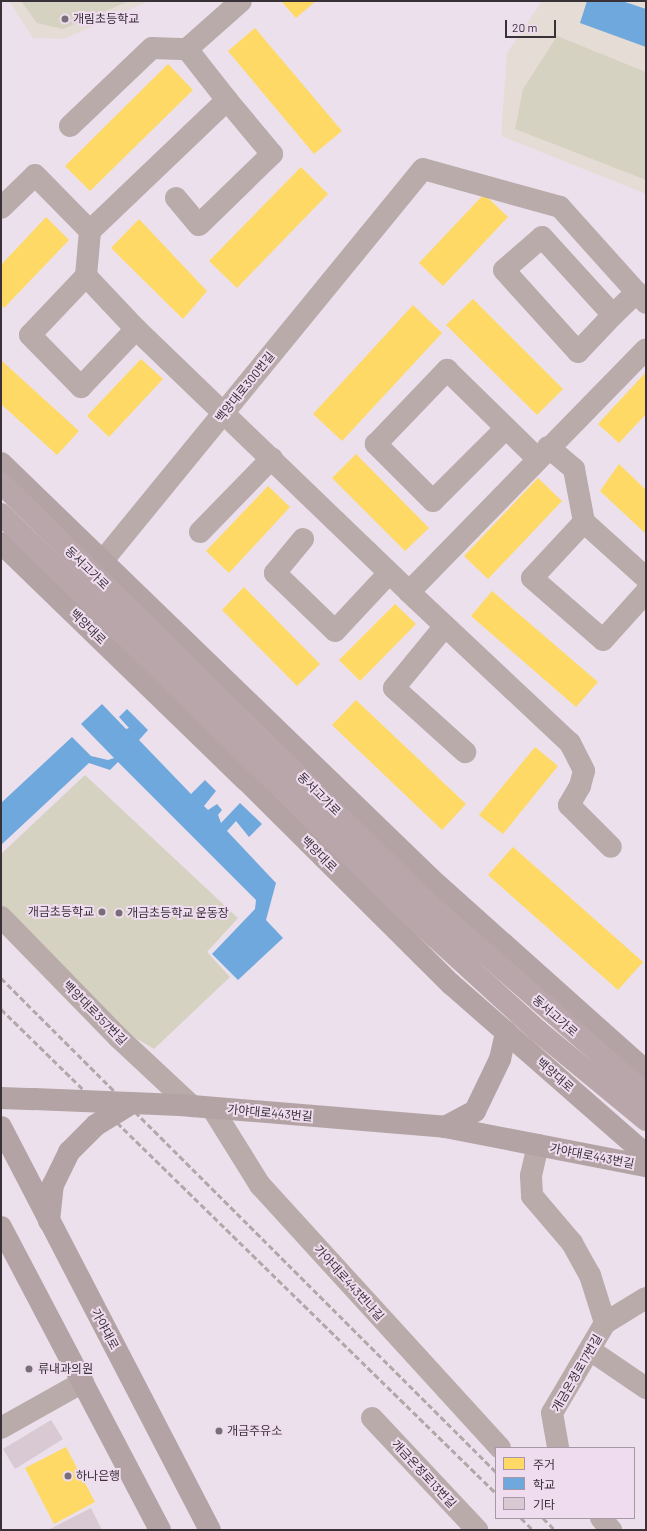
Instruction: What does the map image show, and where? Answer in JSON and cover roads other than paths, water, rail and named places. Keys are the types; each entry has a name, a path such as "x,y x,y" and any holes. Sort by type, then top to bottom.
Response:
{"highway":[{"name":"동서고가로","path":"1,483 423,899 646,1096"},
{"name":"동서고가로","path":"1,514 411,915 538,1031 646,1120"}],"main road":[{"path":"1,463 103,560 431,879 646,1071"},
{"name":"백양대로","path":"1,542 247,781 372,908 506,1032 646,1155"},
{"path":"445,1127 475,1111 487,1090 500,1059 506,1032"},
{"path":"598,1157 625,1137 646,1096"},
{"name":"가야대로443번길","path":"1,1098 195,1106 445,1127 646,1166"},
{"path":"49,1221 53,1185 69,1152 96,1125 132,1103"},
{"name":"가야대로","path":"1,1126 210,1530"},
{"path":"1,1227 160,1530"}],"street":[{"path":"70,126 152,48 187,49 241,1"},
{"path":"176,198 199,225 272,154 187,49"},
{"path":"136,329 81,387 30,335 86,276 90,232 227,100"},
{"name":"백양대로300번길","path":"66,605 423,169 560,207 642,298"},
{"path":"1,208 35,175 90,232"},
{"path":"613,316 542,237 504,270 578,352 613,316 642,298"},
{"path":"86,276 136,329 272,458 389,573 570,743 584,771 580,786 569,805 611,847"},
{"path":"409,592 646,349"},
{"path":"506,428 433,501 376,444 447,370 506,428 543,453 574,469 584,522 646,578"},
{"path":"200,532 272,458"},
{"path":"584,522 532,578 602,640 646,592"},
{"path":"304,539 275,573 335,631 389,573"},
{"path":"445,626 394,688 465,752"},
{"name":"백양대로357번길","path":"1,917 119,1038 195,1106"},
{"name":"가야대로443번나길","path":"195,1106 260,1185 499,1447"},
{"name":"가야대로443번길","path":"538,1145 531,1176 532,1196 572,1243"},
{"name":"개금온정로17번길","path":"572,1243 590,1275 605,1323"},
{"name":"개금온정로17번길","path":"558,1447 552,1413 605,1323 646,1298"},
{"path":"590,1350 646,1388"},
{"path":"1,1428 83,1382"},
{"name":"개금온정로13번길","path":"372,1418 476,1530"},
{"path":"602,1519 612,1530"}],"railway":[{"path":"1,978 495,1471"},
{"path":"1,1009 495,1492"},
{"path":"522,1519 533,1530"},
{"path":"544,1519 555,1530"}],"place":[{"name":"개림초등학교","path":"65,19"},
{"name":"개금초등학교","path":"102,912"},
{"name":"개금초등학교 운동장","path":"119,913"},
{"name":"류내과의원","path":"29,1369"},
{"name":"개금주유소","path":"219,1431"},
{"name":"하나은행","path":"68,1476"}]}
